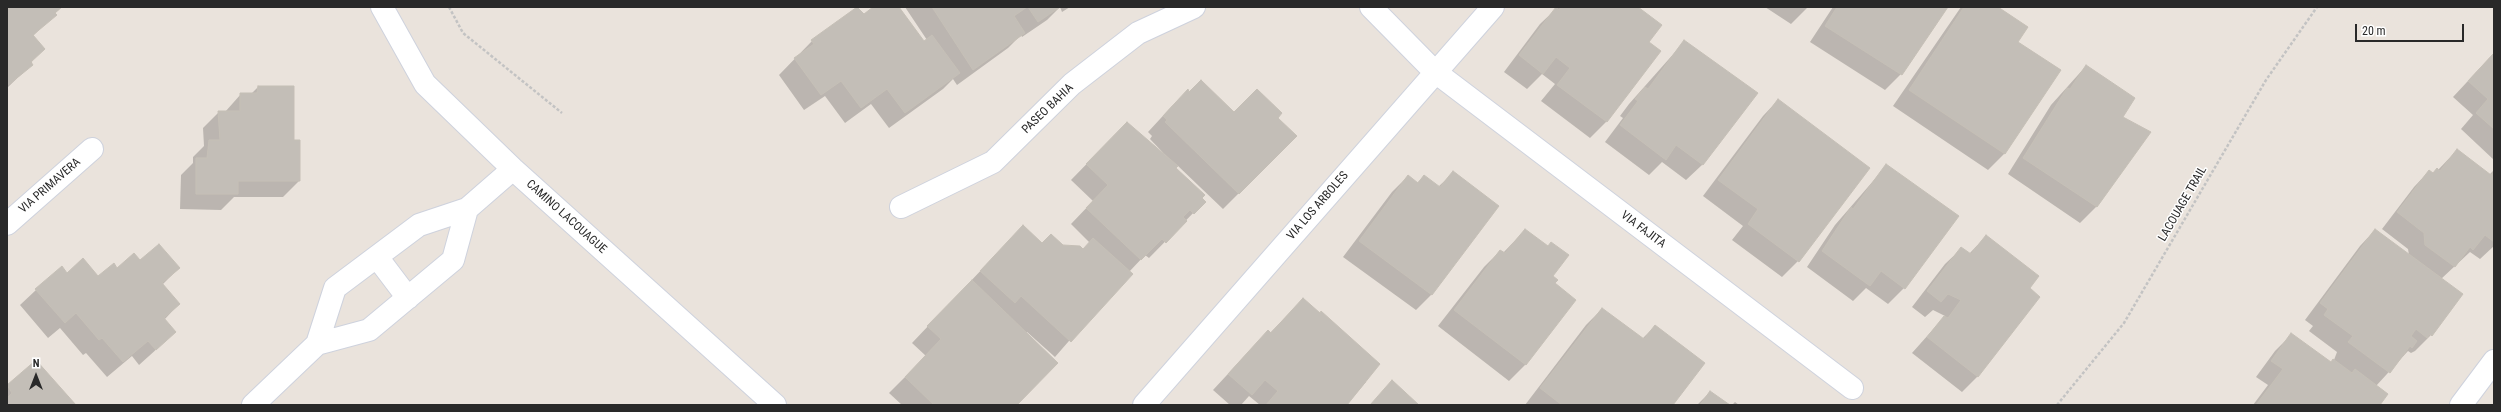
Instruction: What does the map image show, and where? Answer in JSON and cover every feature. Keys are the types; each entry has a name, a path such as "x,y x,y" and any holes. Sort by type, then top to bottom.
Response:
{"street":[{"name":"CAMINO LACOUAGUE","path":"382,7 425,84 513,169 775,405"},
{"name":"PASEO BAHIA","path":"900,207 993,162 1072,84 1138,33 1194,7"},
{"path":"1371,7 1434,71"},
{"name":"VIA LOS ARBOLES","path":"1154,402 1434,71 1493,7"},
{"name":"VIA FAJITA","path":"1434,71 1852,388"},
{"name":"VIA PRIMAVERA","path":"7,224 92,149"},
{"path":"253,405 317,344 335,288 419,225 467,209 513,169"},
{"path":"317,344 369,330 453,260 467,209"},
{"path":"377,258 408,298"},
{"path":"2461,405 2494,361"}],"path":[{"path":"449,7 463,33 562,113"},
{"name":"LACOUAGE TRAIL","path":"2057,405 2124,323 2266,80 2317,7"}],"building":[{"path":"7,7 62,7 55,13 57,15 33,35 45,49 31,62 33,65 7,86"},
{"path":"857,7 864,14 873,7 899,7 924,41 932,35 960,73 905,113 887,89 861,108 841,81 821,95 794,58 814,44 811,40"},
{"path":"932,7 1027,7 1014,16 1025,33 973,70"},
{"path":"1028,7 1060,7 1038,22"},
{"path":"1556,7 1559,10 1561,7 1638,7 1662,25 1649,42 1661,51 1607,122 1557,85 1570,68 1556,57 1543,74 1519,55"},
{"path":"1837,7 1948,7 1902,75 1825,26"},
{"path":"1964,7 1998,7 2028,27 2018,42 2061,70 2005,154 1909,90"},
{"path":"1684,40 1758,93 1703,165 1676,145 1666,160 1620,125 1638,101 1635,99 1645,87 1648,89"},
{"path":"2494,53 2494,129 2476,113 2488,99 2468,81"},
{"path":"2086,65 2135,98 2123,117 2151,132 2097,207 2023,158 2067,88 2070,89"},
{"path":"1201,80 1234,112 1257,89 1282,113 1278,118 1297,136 1239,194 1165,122 1167,120 1163,116 1188,89 1189,92"},
{"path":"258,86 294,86 294,140 300,140 300,181 238,181 238,194 196,194 196,158 207,158 209,140 220,140 218,111 240,111 240,93 257,93"},
{"path":"1778,99 1870,168 1799,262 1748,224 1758,209 1718,180"},
{"path":"1127,122 1178,166 1176,168 1205,195 1202,198 1206,202 1194,214 1190,210 1183,217 1187,221 1166,243 1162,239 1141,260 1086,208 1108,185 1086,164"},
{"path":"2457,149 2491,175 2494,171 2494,242 2485,235 2473,250 2470,247 2455,267 2425,245 2424,233 2397,212 2429,170 2433,173 2437,168 2440,171"},
{"path":"1886,164 1959,216 1905,289 1881,271 1870,286 1822,251 1851,207 1853,209"},
{"path":"1453,171 1499,206 1432,295 1359,241 1408,175 1418,183 1424,175 1440,187"},
{"path":"1023,225 1042,243 1051,234 1063,245 1080,246 1083,249 1093,238 1133,274 1071,342 1021,296 1015,303 980,271"},
{"path":"1525,229 1548,246 1551,242 1569,255 1553,276 1558,280 1555,283 1576,300 1526,365 1454,310 1500,250 1505,253"},
{"path":"2375,229 2463,294 2432,336 2430,334 2427,338 2416,329 2411,336 2417,341 2412,348 2410,346 2390,373 2348,342 2353,336 2324,315 2328,309 2320,303"},
{"path":"1986,235 2039,276 2030,288 2040,297 1978,377 1927,337 1944,316 1948,318 1961,300 1948,294 1941,302 1927,291 1961,247 1971,254"},
{"path":"159,244 180,268 162,283 180,304 164,318 176,332 156,350 148,341 123,362 102,338 99,340 76,313 65,323 35,289 62,266 67,273 83,258 98,276 114,263 117,268 134,253 140,260"},
{"path":"972,280 1058,363 1017,405 934,405 905,377 941,339 927,326"},
{"path":"1303,298 1320,313 1321,311 1380,364 1347,405 1266,405 1278,391 1265,380 1252,395 1228,374 1268,330 1271,333"},
{"path":"1602,308 1644,339 1655,325 1705,363 1673,405 1562,405 1540,388"},
{"path":"2291,333 2331,362 2333,359 2352,373 2355,369 2388,394 2380,405 2256,405 2283,369 2271,361"},
{"path":"36,360 76,405 7,405 7,398 12,393 7,385"},
{"path":"1392,380 1419,405 1370,405"},
{"path":"1710,391 1730,405 1700,405"}]}
